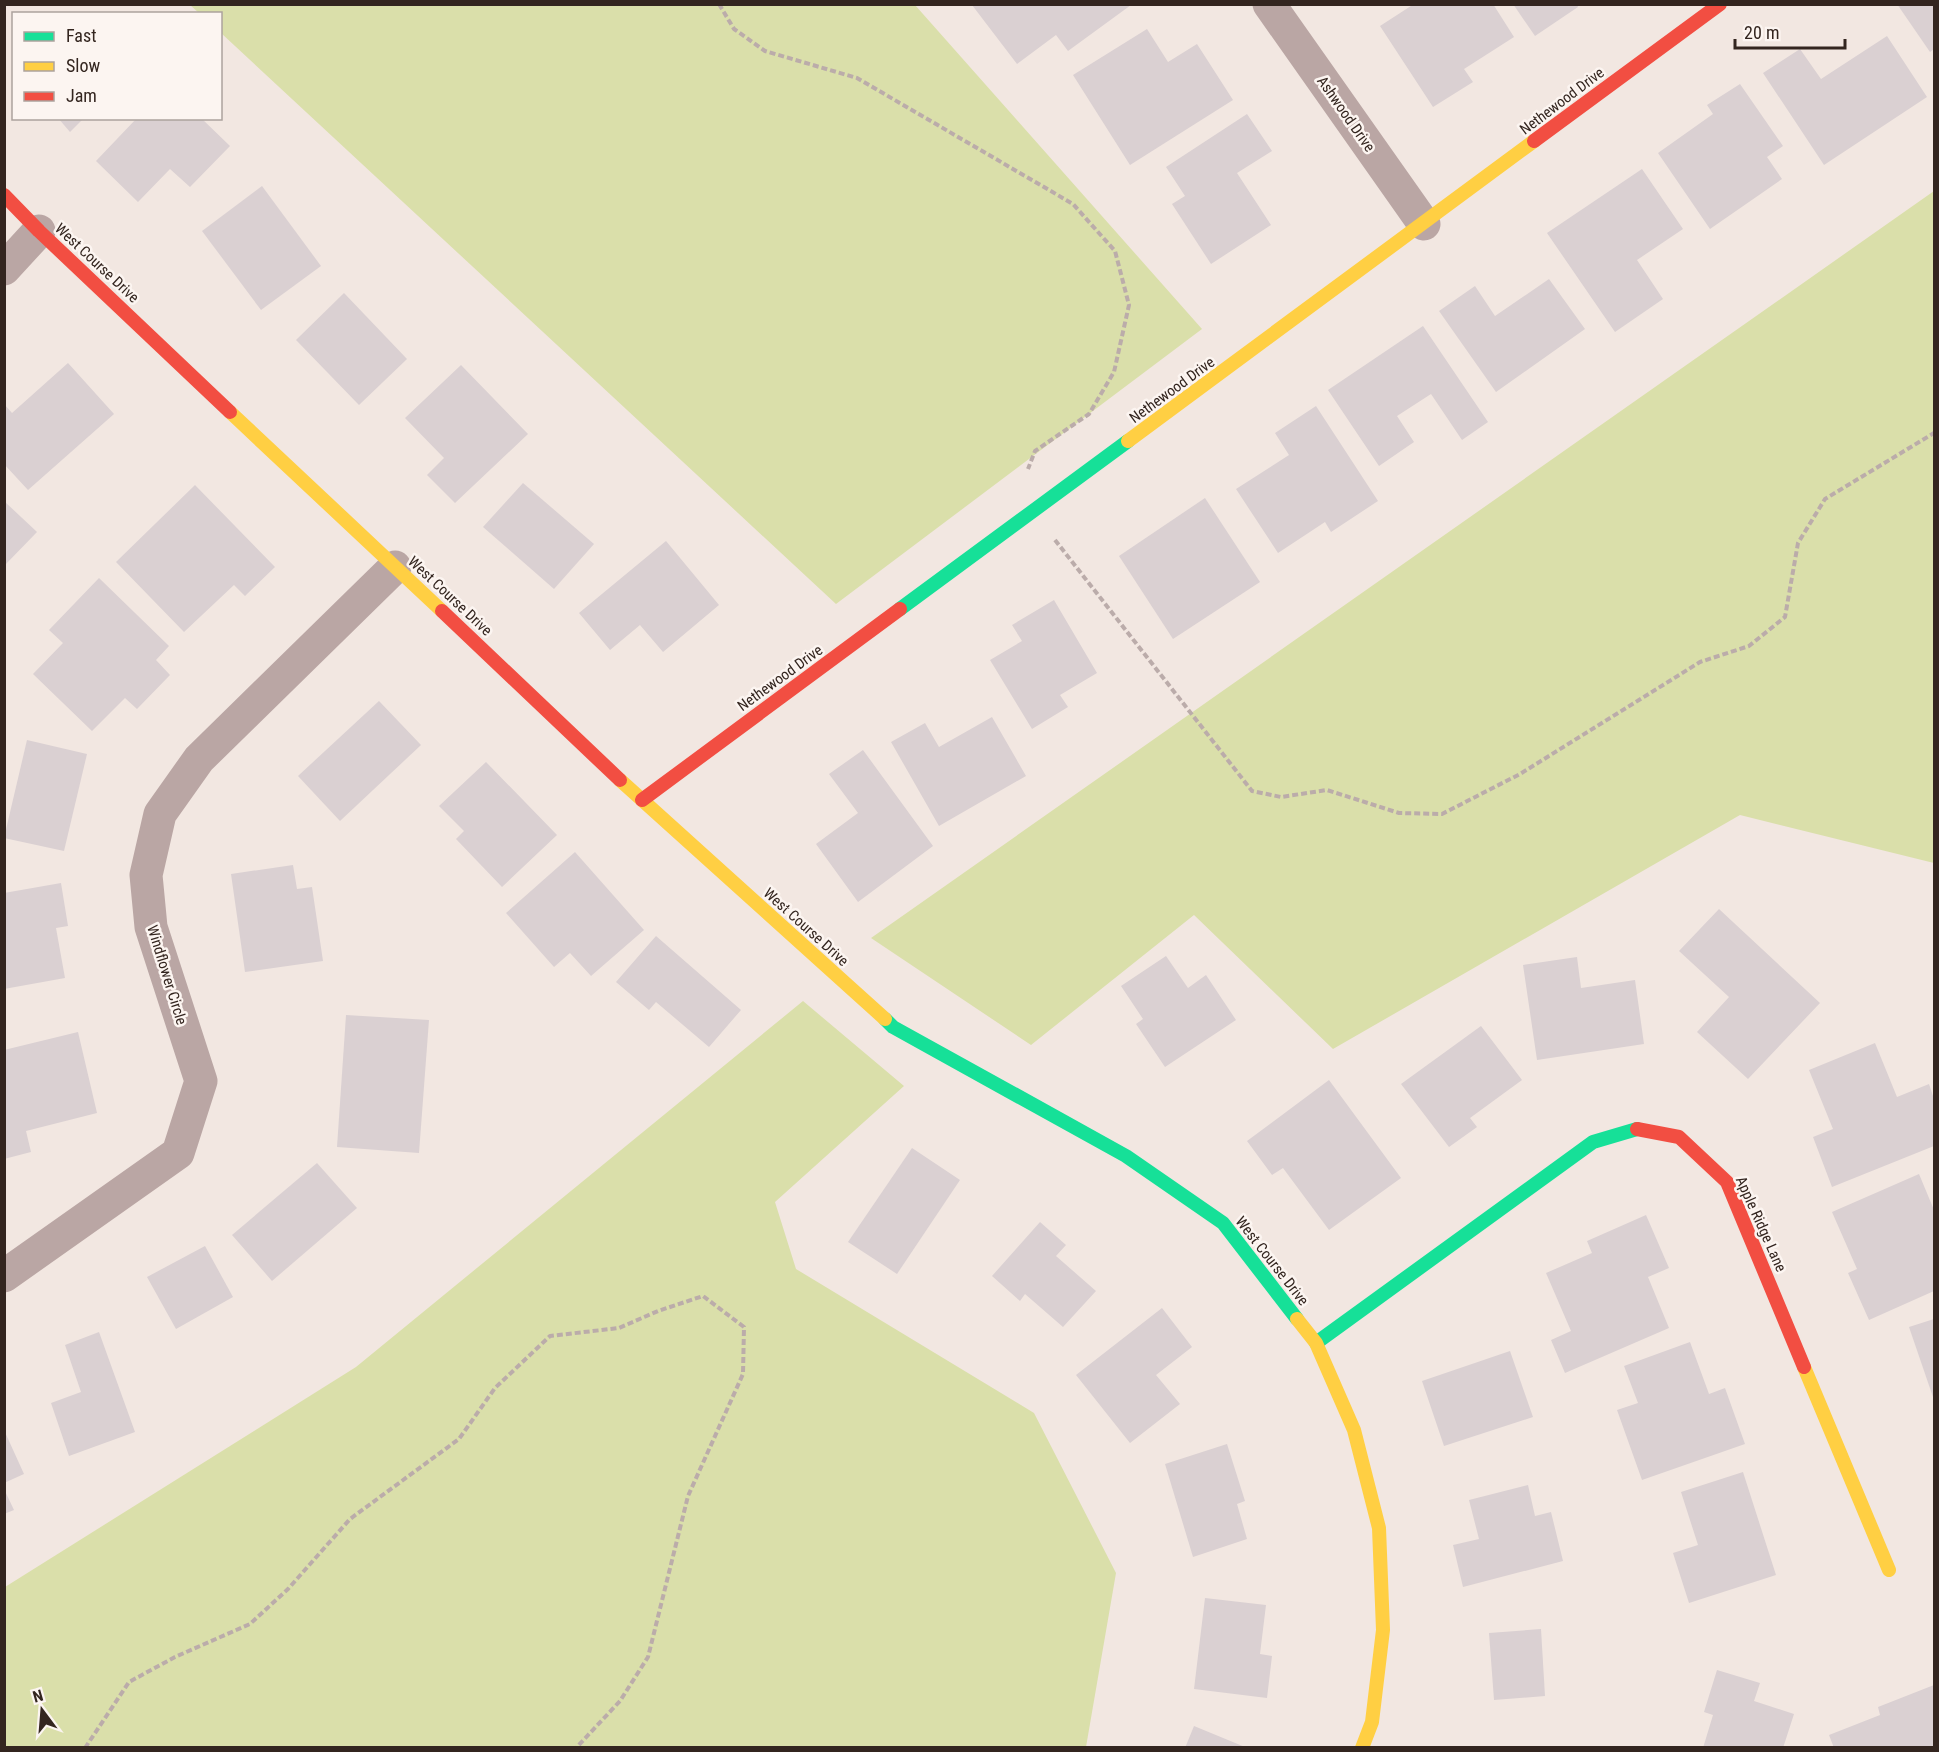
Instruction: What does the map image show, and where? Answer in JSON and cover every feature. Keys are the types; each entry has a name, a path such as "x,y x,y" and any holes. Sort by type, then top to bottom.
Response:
{"street":[{"name":"Ashwood Drive","path":"1269,4 1424,224"},
{"name":"Nethewood Drive","path":"642,800 1720,4"},
{"name":"West Course Drive","path":"4,195 39,231 642,800 892,1027 1126,1156 1223,1223 1316,1343 1354,1430 1379,1528 1383,1630 1372,1722 1362,1748"},
{"path":"4,269 39,231"},
{"name":"Windflower Circle","path":"4,1276 178,1153 201,1081 151,927 146,875 160,814 200,759 395,567"},
{"name":"Apple Ridge Lane","path":"1316,1343 1593,1142 1637,1129 1679,1137 1727,1182 1889,1569"}],"path":[{"path":"719,4 734,29 765,51 857,78 1073,204 1115,251 1129,304 1114,372 1089,414 1035,451 1025,477 1033,512 1252,791 1281,797 1327,790 1399,813 1442,814 1520,774 1700,662 1749,646 1785,617 1798,543 1825,499 1935,433"},
{"path":"86,1748 129,1682 175,1657 250,1624 288,1588 350,1519 459,1438 495,1388 550,1336 619,1328 658,1311 703,1296 744,1327 743,1374 688,1496 648,1657 620,1701 576,1748"}],"green space":[{"path":"190,5 915,5 1202,329 836,604 222,34 222,12 198,12"},
{"path":"1934,191 1934,863 1740,815 1333,1049 1194,915 1031,1045 871,938"},
{"path":"803,1001 904,1086 775,1202 796,1269 1034,1413 1116,1573 1086,1747 5,1747 5,1587 356,1367"}],"building":[{"path":"1414,4 1493,4 1514,37 1464,69 1473,82 1433,107 1380,26"},
{"path":"1513,4 1577,4 1578,7 1535,36"},
{"path":"1897,4 1934,4 1934,49 1930,52"},
{"path":"972,5 1131,5 1068,51 1056,35 1017,64"},
{"path":"1147,29 1168,62 1197,44 1233,100 1130,165 1073,75"},
{"path":"1887,36 1927,97 1824,165 1763,73 1800,49 1821,79"},
{"path":"1740,84 1783,146 1767,157 1782,179 1710,229 1658,153 1713,114 1707,105"},
{"path":"1247,114 1272,151 1237,173 1271,225 1211,264 1172,204 1185,196 1166,167"},
{"path":"60,120 82,120 70,132"},
{"path":"135,120 203,120 230,146 190,187 170,169 138,202 96,161"},
{"path":"1642,169 1683,229 1637,260 1663,299 1615,332 1547,233"},
{"path":"262,186 321,266 261,310 202,231"},
{"path":"1549,279 1585,329 1496,392 1439,311 1475,286 1495,316"},
{"path":"344,293 407,359 359,405 296,340"},
{"path":"1423,326 1488,422 1462,440 1431,394 1397,416 1414,442 1379,466 1328,390"},
{"path":"68,363 114,414 28,490 4,464 4,404 12,413"},
{"path":"461,365 528,434 455,503 427,475 444,458 405,418"},
{"path":"1316,406 1378,501 1331,532 1325,522 1278,553 1236,489 1289,455 1275,433"},
{"path":"523,483 594,544 554,589 483,527"},
{"path":"195,485 275,567 245,596 234,585 184,632 116,562"},
{"path":"1205,498 1260,582 1173,639 1119,556"},
{"path":"4,501 37,532 4,566"},
{"path":"666,541 719,605 663,652 640,625 610,650 579,613"},
{"path":"99,578 169,646 156,660 170,675 137,709 125,698 92,731 33,674 63,643 49,630"},
{"path":"1054,600 1097,673 1060,695 1068,707 1032,729 990,660 1022,641 1012,625"},
{"path":"379,701 421,745 340,821 298,776"},
{"path":"992,717 1026,776 939,826 891,742 925,723 939,747"},
{"path":"27,740 87,754 64,851 4,838"},
{"path":"863,750 933,846 858,902 816,844 858,813 829,774"},
{"path":"486,762 557,835 502,887 456,839 464,831 439,806"},
{"path":"575,852 644,930 591,976 570,953 554,967 506,913"},
{"path":"293,865 297,889 312,887 323,961 245,972 231,874"},
{"path":"61,883 68,926 56,928 65,978 4,989 4,893"},
{"path":"1719,909 1820,1003 1748,1079 1697,1032 1729,997 1679,951"},
{"path":"656,936 741,1010 709,1047 656,1002 649,1010 616,982"},
{"path":"1166,956 1188,988 1206,975 1236,1020 1165,1067 1136,1024 1143,1019 1121,986"},
{"path":"1577,957 1581,988 1635,980 1644,1044 1537,1060 1523,965"},
{"path":"346,1015 429,1020 419,1153 337,1147"},
{"path":"1481,1026 1522,1080 1470,1118 1477,1127 1449,1147 1401,1084"},
{"path":"78,1032 97,1113 26,1131 31,1152 4,1159 4,1050"},
{"path":"1875,1043 1897,1097 1929,1084 1934,1099 1934,1146 1832,1187 1813,1137 1833,1129 1809,1070"},
{"path":"1329,1080 1401,1178 1329,1230 1283,1168 1272,1175 1247,1141"},
{"path":"912,1148 960,1180 897,1274 848,1242"},
{"path":"317,1163 357,1208 272,1281 232,1235"},
{"path":"1919,1174 1934,1210 1934,1291 1869,1320 1848,1273 1857,1269 1832,1212"},
{"path":"1646,1215 1669,1268 1648,1277 1669,1328 1565,1373 1551,1340 1571,1331 1546,1273 1592,1253 1587,1241"},
{"path":"1040,1222 1066,1245 1056,1256 1096,1291 1063,1327 1025,1294 1020,1301 992,1276"},
{"path":"205,1246 233,1297 176,1329 147,1277"},
{"path":"1162,1308 1192,1347 1156,1375 1180,1404 1130,1443 1076,1375"},
{"path":"1934,1319 1934,1400 1909,1327"},
{"path":"99,1332 135,1432 69,1456 51,1403 81,1392 65,1345"},
{"path":"1690,1342 1709,1394 1725,1388 1745,1444 1642,1480 1617,1410 1638,1403 1624,1366"},
{"path":"1510,1351 1533,1417 1444,1446 1422,1381"},
{"path":"4,1430 24,1474 4,1483"},
{"path":"1227,1444 1245,1501 1237,1504 1247,1539 1193,1557 1165,1464"},
{"path":"1743,1472 1776,1575 1689,1603 1673,1553 1698,1545 1681,1492"},
{"path":"1528,1485 1535,1516 1551,1512 1563,1561 1463,1587 1453,1545 1479,1539 1469,1500"},
{"path":"4,1489 14,1510 4,1514"},
{"path":"1205,1598 1266,1605 1260,1654 1272,1656 1267,1698 1194,1689"},
{"path":"1541,1629 1545,1696 1494,1700 1489,1633"},
{"path":"1717,1670 1760,1683 1754,1701 1794,1714 1783,1748 1703,1748 1713,1715 1704,1712"},
{"path":"1934,1685 1934,1748 1834,1748 1829,1735 1880,1715 1878,1707"},
{"path":"1194,1726 1245,1747 1245,1748 1185,1748"}],"traffic: fast":[{"path":"900,609 1128,441"},
{"path":"885,1019 893,1027 1126,1156 1223,1223 1297,1319"},
{"path":"1316,1343 1593,1142 1637,1129"}],"traffic: slow":[{"path":"1128,441 1534,141"},
{"path":"230,412 442,611"},
{"path":"620,780 885,1019"},
{"path":"1297,1319 1316,1343 1354,1430 1379,1528 1383,1630 1372,1722 1362,1748"},
{"path":"1804,1367 1889,1570"}],"traffic: jam":[{"path":"1534,141 1720,4"},
{"path":"4,195 230,412"},
{"path":"642,800 900,609"},
{"path":"442,611 620,780"},
{"path":"1637,1129 1679,1137 1727,1182 1804,1367"}]}
